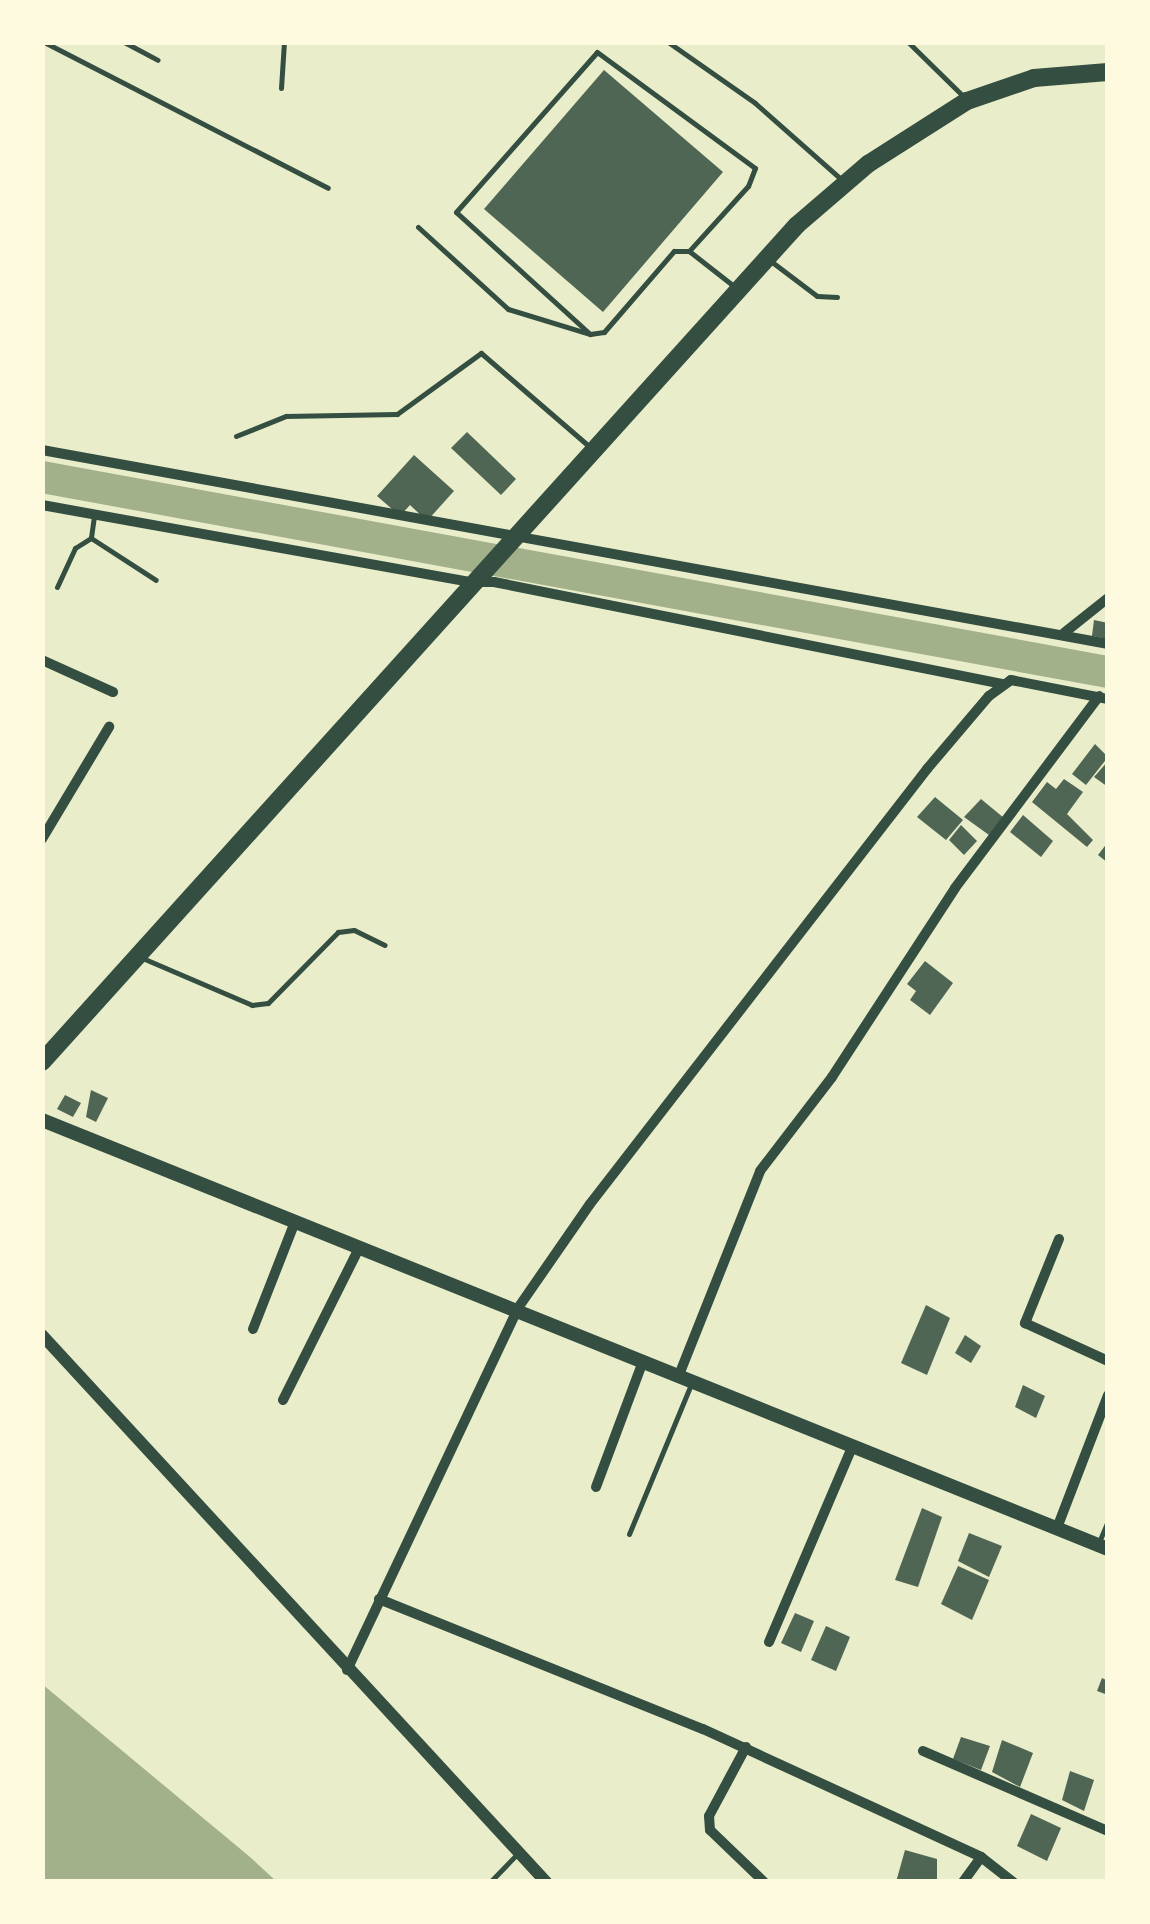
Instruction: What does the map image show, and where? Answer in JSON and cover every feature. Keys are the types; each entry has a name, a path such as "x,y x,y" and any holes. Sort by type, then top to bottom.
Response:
{"highway":[{"path":"42,1062 507,540 766,258 844,182 968,100 1034,78 1108,72"}],"main road":[{"path":"42,1120 518,1308 1102,1547"}],"street":[{"path":"42,450 507,540 1064,633 1108,644"},
{"path":"42,505 494,582 1002,684"},
{"path":"1064,633 1108,598"},
{"path":"42,660 114,692"},
{"path":"347,1670 518,1308 826,898 1002,684 1012,680 1103,697 955,888 832,1077 760,1171 686,1378"},
{"path":"42,839 109,727"},
{"path":"253,1329 295,1222"},
{"path":"1060,1239 1025,1323 1108,1361"},
{"path":"282,1400 359,1248"},
{"path":"42,1335 546,1882"},
{"path":"596,1488 643,1361"},
{"path":"1057,1528 1108,1395"},
{"path":"769,1642 852,1447"},
{"path":"379,1599 746,1747 981,1857 1013,1882"},
{"path":"746,1747 708,1816 710,1830 764,1882"},
{"path":"923,1752 1108,1831"},
{"path":"963,1882 981,1857"}],"lane":[{"path":"44,42 328,188"},
{"path":"124,42 158,60"},
{"path":"281,88 284,42"},
{"path":"668,42 755,103 844,182"},
{"path":"908,42 968,100"},
{"path":"590,334 456,212 597,52 756,168 748,186 690,251"},
{"path":"418,227 508,309 590,334 604,332 674,251 690,251 737,289"},
{"path":"766,258 817,296 836,297"},
{"path":"236,436 286,416 397,414 481,353 593,450"},
{"path":"91,538 94,513"},
{"path":"91,538 156,580"},
{"path":"57,588 75,548 91,538"},
{"path":"138,956 252,1004 268,1003 338,932 354,930 385,945"},
{"path":"628,1534 686,1378"},
{"path":"1102,1547 1108,1521"},
{"path":"490,1882 518,1852"}],"shaded area":[{"path":"42,1684 250,1857 276,1881 43,1881"}],"building":[{"path":"604,70 723,172 603,312 484,209"},
{"path":"467,432 516,479 501,495 451,448"},
{"path":"414,455 454,491 427,521 410,505 400,516 377,496"},
{"path":"1094,620 1108,623 1108,639 1092,636"},
{"path":"1095,744 1108,757 1086,785 1072,774"},
{"path":"1108,761 1108,787 1094,777"},
{"path":"1064,779 1083,792 1067,814 1093,840 1087,847 1032,802 1047,782 1056,789"},
{"path":"935,797 963,820 946,840 917,817"},
{"path":"981,799 1004,818 989,835 964,817"},
{"path":"1023,815 1053,841 1041,857 1010,832"},
{"path":"961,825 977,841 964,855 949,840"},
{"path":"1108,842 1108,863 1098,855"},
{"path":"925,961 953,983 930,1015 910,1000 916,991 907,984"},
{"path":"91,1090 108,1098 96,1122 86,1117"},
{"path":"65,1095 81,1103 73,1117 57,1109"},
{"path":"926,1305 950,1318 927,1375 901,1363"},
{"path":"965,1335 981,1346 971,1363 955,1353"},
{"path":"1023,1385 1045,1396 1036,1418 1015,1407"},
{"path":"922,1508 942,1517 918,1587 895,1580"},
{"path":"969,1533 1002,1546 989,1577 958,1561"},
{"path":"958,1566 989,1580 972,1620 941,1604"},
{"path":"795,1613 814,1621 801,1652 781,1643"},
{"path":"826,1626 850,1637 836,1671 811,1660"},
{"path":"1102,1678 1108,1681 1108,1695 1097,1691"},
{"path":"961,1737 990,1746 981,1770 953,1759"},
{"path":"1002,1740 1033,1753 1020,1787 992,1772"},
{"path":"1070,1771 1094,1780 1084,1811 1062,1800"},
{"path":"1031,1814 1061,1828 1047,1861 1017,1846"},
{"path":"905,1850 937,1859 937,1882 896,1882"}],"waterway":[{"path":"42,477 1108,672"}]}
